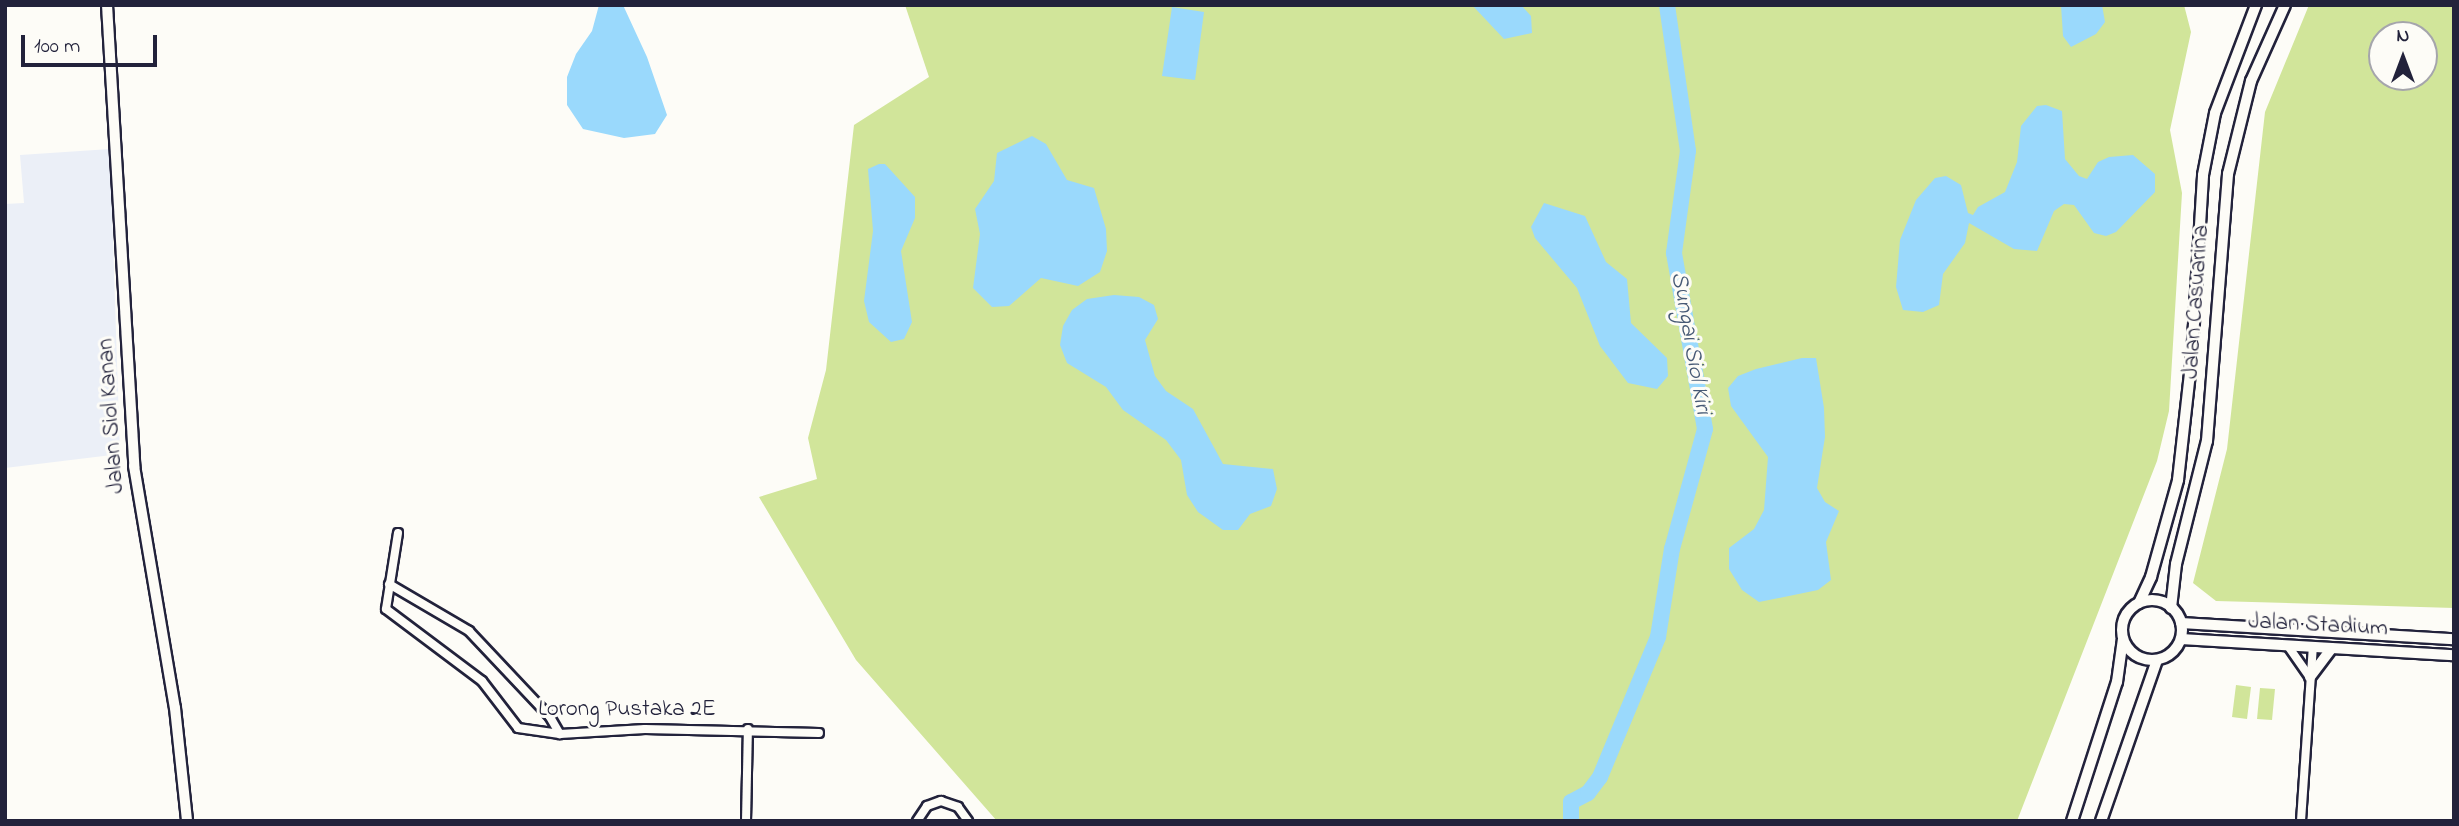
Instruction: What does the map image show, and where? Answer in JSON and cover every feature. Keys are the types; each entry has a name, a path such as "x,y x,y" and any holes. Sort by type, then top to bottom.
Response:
{"main road":[{"name":"Jalan Casuarina","path":"2139,603 2151,577 2178,480 2192,356 2203,175 2215,113 2256,5"},
{"name":"Jalan Casuarina","path":"2171,608 2176,564 2207,442 2228,174 2251,81 2285,5"},
{"path":"2073,821 2117,682 2126,615 2139,603 2156,601 2171,608 2181,623 2181,639 2172,652 2157,660 2135,655 2123,639"},
{"path":"2101,821 2157,660"}],"street":[{"name":"Jalan Siol Kanan","path":"107,5 134,466 174,708 187,821"},
{"path":"398,533 389,584 469,631 550,717 560,734"},
{"name":"Lorong Pustaka 2E","path":"389,584 386,609 482,681 518,728 560,734 748,729 818,733"},
{"name":"Jalan Stadium","path":"2181,623 2454,639"},
{"path":"2280,629 2301,635 2313,647 2301,821"},
{"name":"Jalan Stadium","path":"2181,639 2454,655"},
{"path":"2288,646 2311,677"},
{"path":"2311,677 2332,648"},
{"path":"746,821 748,729"},
{"path":"917,821 927,806 942,801 958,807 968,821"}],"shaded area":[{"path":"110,149 120,454 5,468 5,204 24,203 20,155"}],"green space":[{"path":"905,5 2184,5 2191,32 2170,130 2182,193 2169,411 2157,461 2017,821 997,821 856,660 759,497 817,479 808,438 826,370 854,125 929,77"},
{"path":"2309,5 2454,5 2454,608 2216,601 2193,583 2227,449 2265,112"},
{"path":"2236,685 2251,687 2247,719 2232,717"},
{"path":"2260,688 2275,689 2272,720 2257,719"}],"water":[{"path":"599,5 623,5 647,57 667,115 655,134 624,138 583,129 567,105 567,77 576,54 592,31"},
{"path":"1472,5 1521,5 1531,16 1532,33 1504,39"},
{"path":"2061,5 2102,5 2105,22 2096,34 2071,47 2063,36"},
{"path":"1172,7 1204,12 1195,80 1162,76"},
{"path":"2046,105 2062,111 2065,159 2079,176 2087,179 2098,162 2109,157 2133,155 2155,174 2155,192 2116,232 2106,236 2094,233 2074,205 2064,204 2054,211 2037,251 2014,249 1969,223 1965,243 1943,274 1939,305 1923,312 1903,310 1896,287 1900,240 1916,200 1935,178 1946,176 1961,185 1968,213 1973,215 1978,207 2005,192 2017,162 2021,126 2037,106"},
{"path":"1032,136 1046,144 1067,180 1094,188 1106,229 1107,251 1100,272 1078,286 1041,278 1009,306 992,307 973,288 980,234 975,209 994,181 997,153"},
{"path":"885,164 915,197 915,218 901,251 912,322 904,339 891,342 869,322 864,301 873,231 868,169"},
{"path":"1544,203 1585,216 1606,262 1627,279 1631,323 1667,358 1668,376 1657,389 1628,383 1600,346 1577,288 1535,238 1531,227"},
{"path":"1114,295 1139,297 1154,305 1158,319 1145,340 1155,376 1166,391 1193,409 1223,464 1273,469 1277,489 1271,506 1250,514 1238,530 1223,530 1198,512 1187,495 1181,460 1166,440 1123,410 1106,387 1067,363 1060,345 1063,326 1072,310 1087,299"},
{"path":"1802,358 1816,358 1824,408 1825,437 1817,488 1825,502 1839,511 1826,542 1831,580 1818,590 1759,602 1742,590 1729,569 1729,548 1754,529 1764,510 1768,457 1731,406 1728,388 1738,376"}],"waterway":[{"name":"Sungai Siol Kiri","path":"1571,821 1571,802 1588,793 1600,777 1658,637 1672,549 1705,429 1674,253 1688,151 1667,5"}]}
